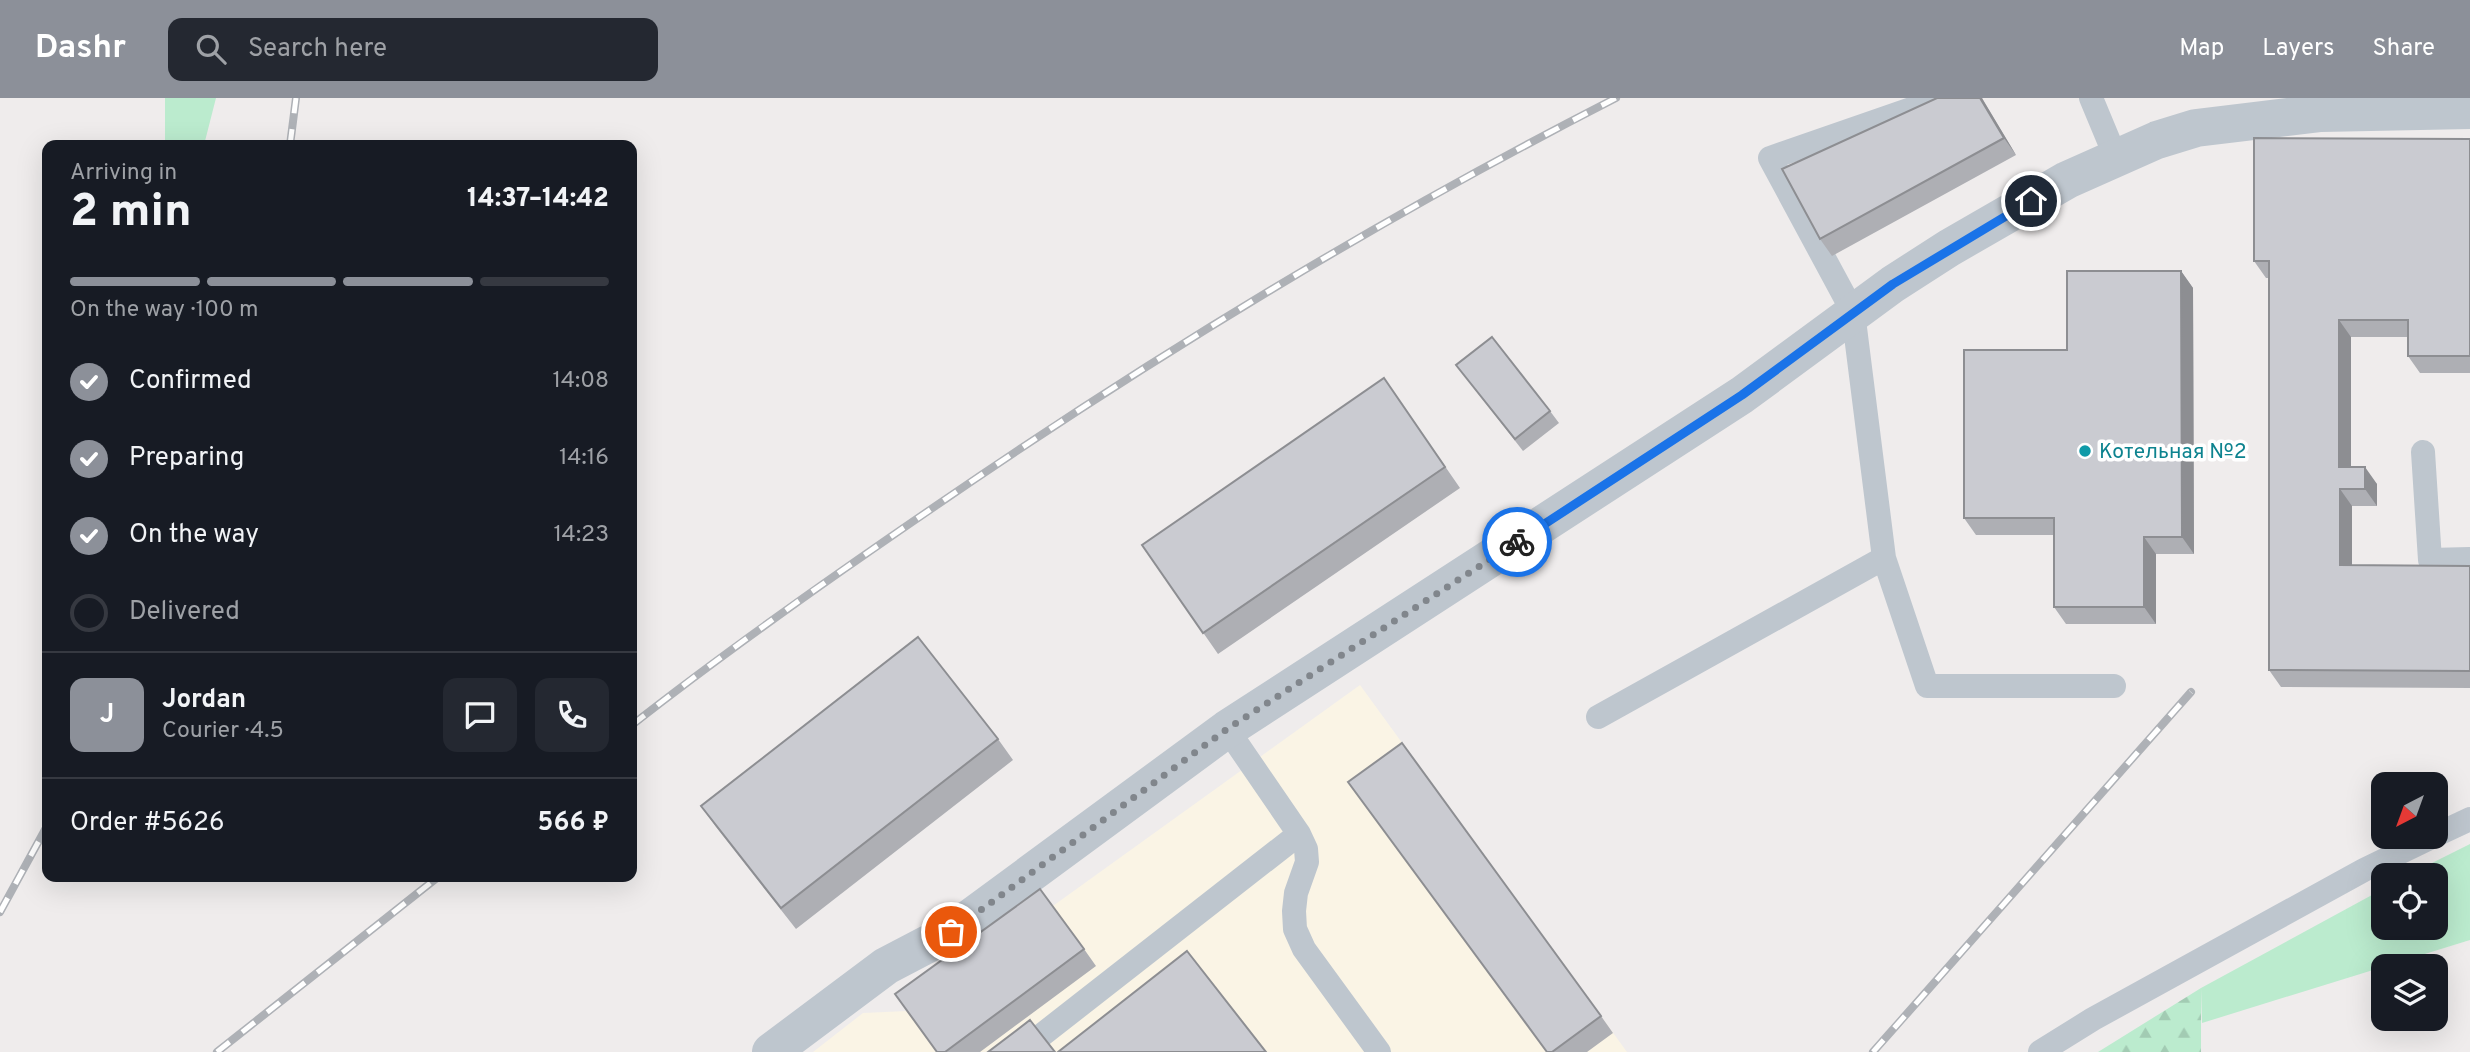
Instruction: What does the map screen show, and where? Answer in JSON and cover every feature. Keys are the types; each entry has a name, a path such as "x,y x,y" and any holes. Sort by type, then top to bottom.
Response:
{"street":[{"path":"771,1052 886,967 951,932 1227,729 1742,395 1853,312 1949,248 2067,180 2157,140 2196,128 2321,113 2470,110"}],"lane":[{"path":"1943,98 1770,158 1853,312 1884,558 1927,686 2115,686"},
{"path":"2091,98 2116,158"},
{"path":"2423,452 2430,560 2470,559"},
{"path":"1598,718 1884,558"},
{"path":"1227,729 1300,834 1306,849 1307,862 1296,893 1295,929 1304,949 1379,1052"},
{"path":"2448,830 2470,819"},
{"path":"1020,1052 1300,834"},
{"path":"2040,1052 2093,1019 2352,876 2408,849"}],"shaded area":[{"path":"1360,685 1627,1052 813,1052 863,1013 907,1011"}],"green space":[{"path":"165,98 216,98 205,140 165,140"},
{"path":"2470,844 2470,940 2425,954 2371,954 2371,971 2202,1023 2201,988 2371,896 2371,940 2448,940 2448,863 2432,863"},
{"path":"2201,988 2201,1052 2098,1052"}],"building":[{"path":"1937,98 1980,98 2004,138 1820,239 1782,169"},
{"path":"2254,138 2470,139 2470,356 2408,356 2408,320 2339,320 2339,467 2365,467 2365,489 2340,489 2340,565 2470,566 2470,671 2269,670 2269,261 2254,261"},
{"name":"Котельная №2","path":"2067,271 2181,271 2182,537 2144,537 2144,607 2054,607 2054,518 1964,518 1964,350 2067,350"},
{"path":"1492,337 1550,411 1515,439 1456,365"},
{"path":"1384,378 1445,467 1203,633 1142,545"},
{"path":"918,637 998,739 781,908 701,806"},
{"path":"1402,743 1601,1016 1552,1052 1547,1052 1348,782"},
{"path":"1040,889 1084,949 945,1052 937,1052 895,994"},
{"path":"1187,951 1266,1052 1058,1052"},
{"path":"1030,1020 1055,1052 988,1052"}],"railway":[{"path":"291,140 296,98"},
{"path":"637,721 706,668 937,505 1185,342 1441,191 1616,98"},
{"path":"1873,1052 2191,692"},
{"path":"0,912 42,835"},
{"path":"217,1052 432,882"}],"way so far":[{"path":"951,932 1227,729 1517,542"}],"place":[{"name":"Котельная №2","path":"2085,451"}],"route":[{"path":"1517,542 1742,395 1893,284 2031,201"}]}
